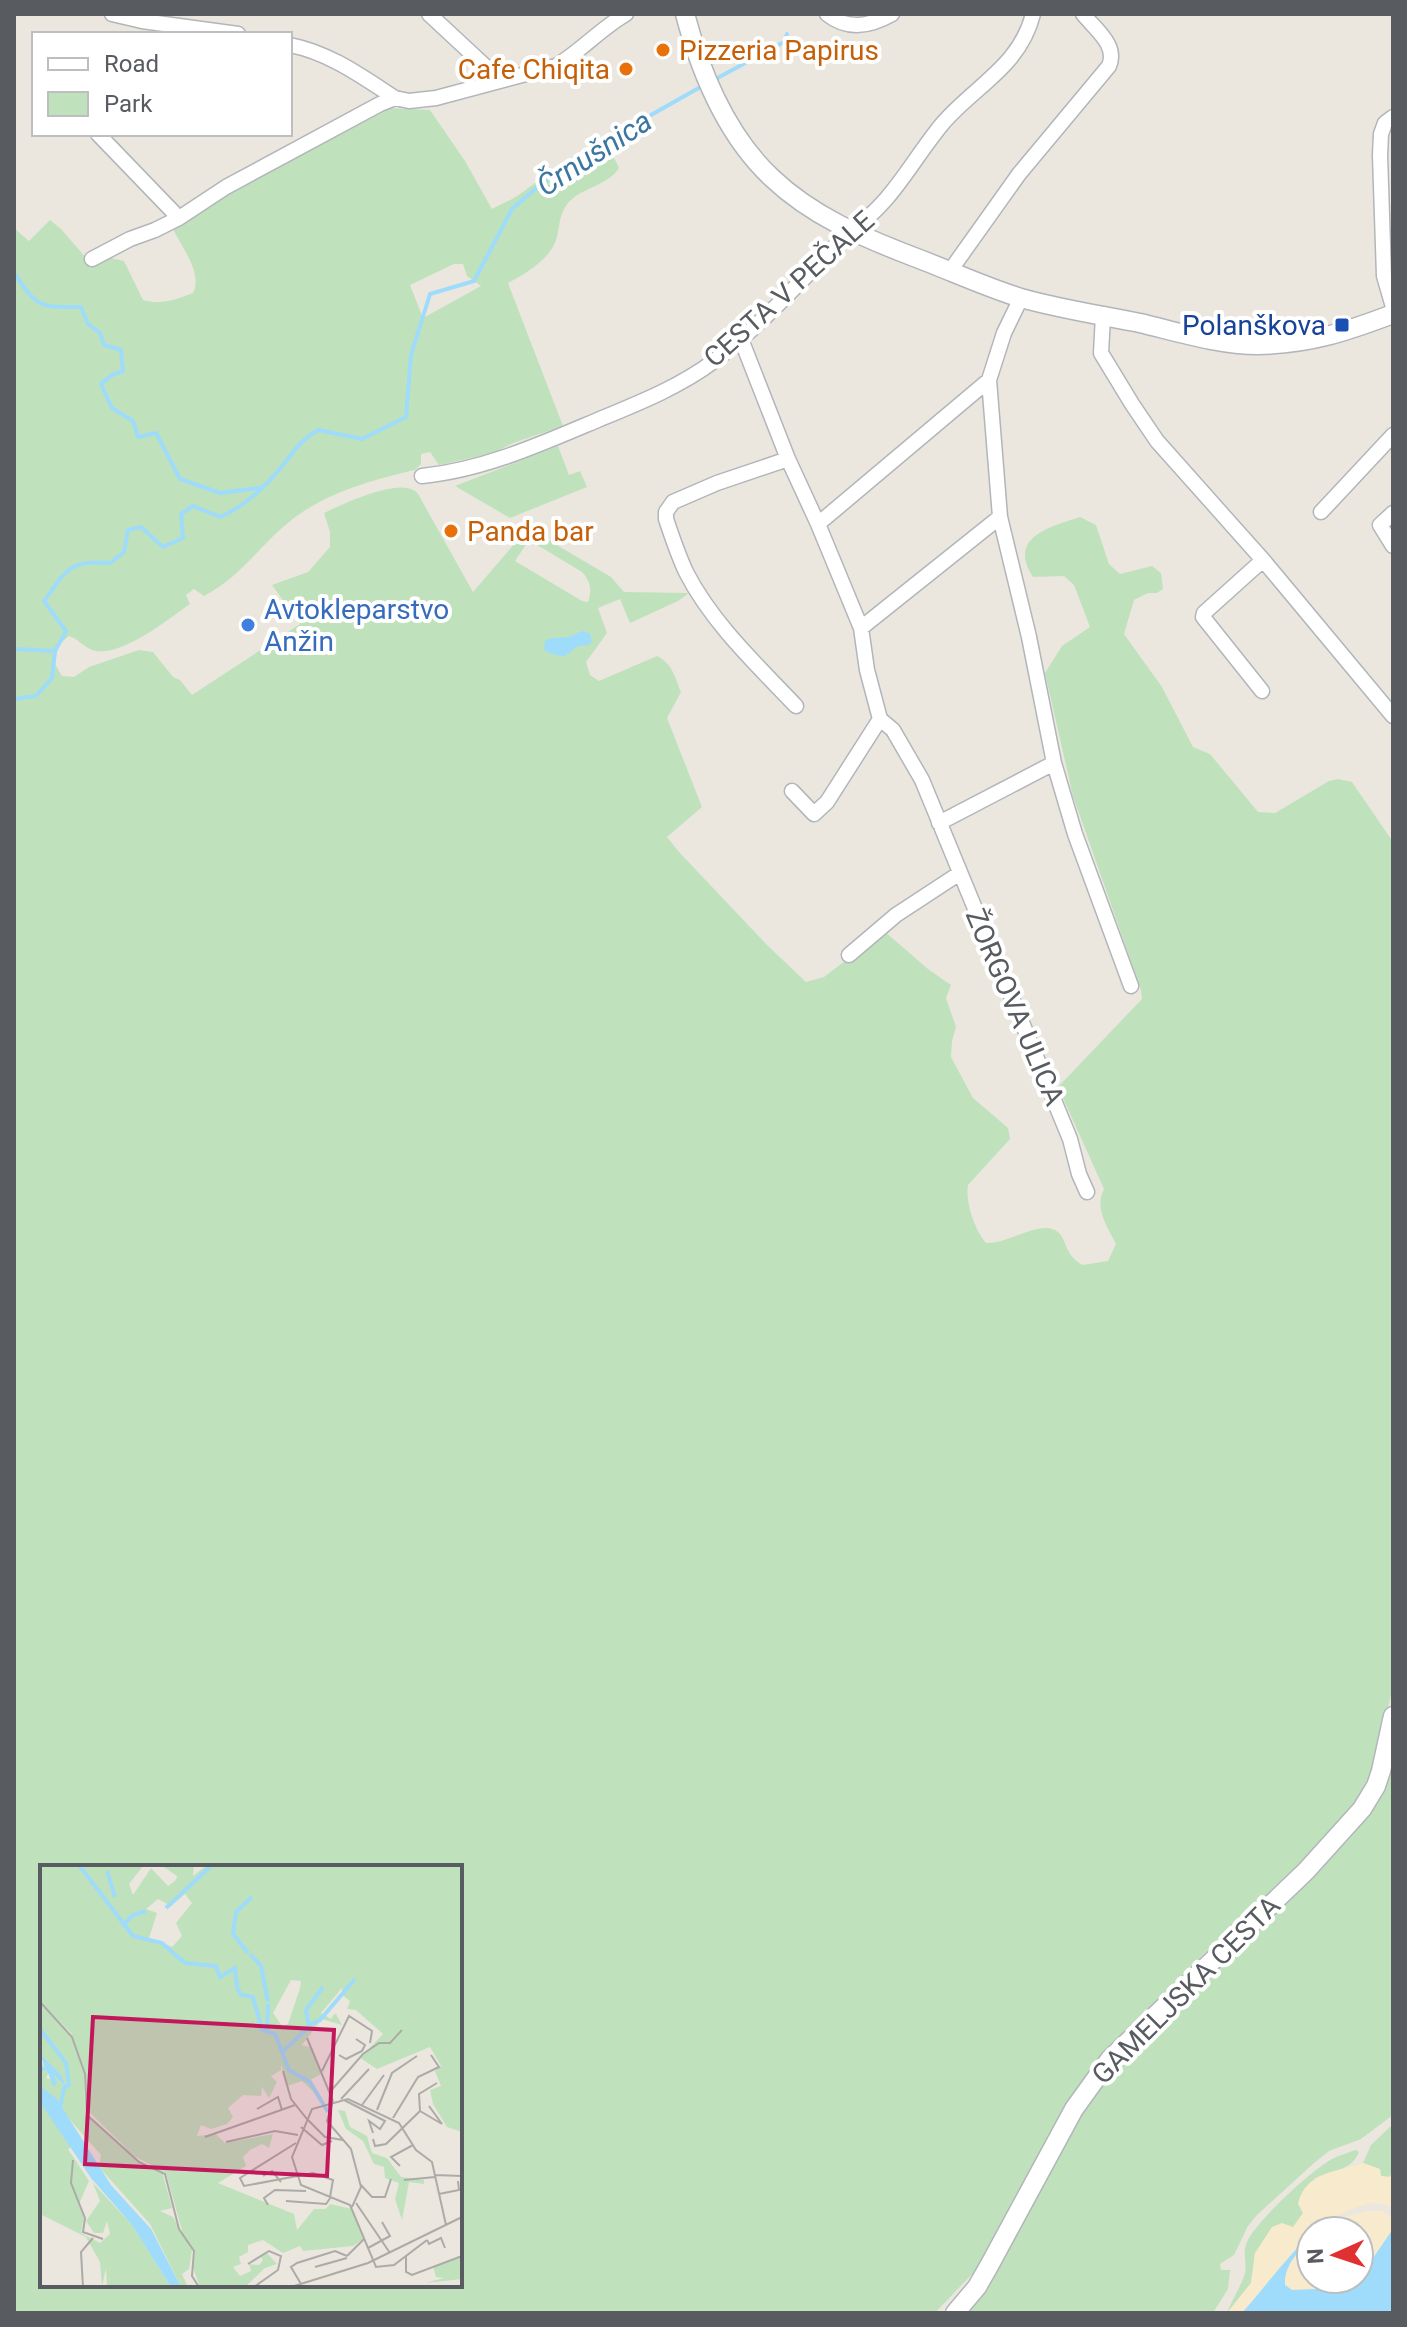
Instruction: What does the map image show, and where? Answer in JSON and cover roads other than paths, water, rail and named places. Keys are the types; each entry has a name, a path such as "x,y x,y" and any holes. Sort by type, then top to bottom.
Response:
{"street":[{"path":"112,14 222,32"},
{"path":"197,29 205,14"},
{"path":"429,14 500,80"},
{"path":"292,45 312,49 344,65 395,98 409,101 436,98 556,66 571,56 605,18 626,14"},
{"path":"685,14 708,84 734,131 768,175 799,201 850,231 1021,298 1217,341 1259,345 1296,343 1339,335 1393,314"},
{"path":"827,14 843,24 857,25 877,22 892,14"},
{"name":"CESTA V PEČALE","path":"422,476 482,465 631,406 712,363 741,339 850,231 867,220 901,183 943,123 1013,57 1028,32 1033,14"},
{"path":"950,271 1019,174 1109,66 1112,58 1110,46 1083,14"},
{"path":"92,259 179,218 227,186 395,98"},
{"path":"1393,117 1385,123 1381,134 1380,155 1384,276 1393,307"},
{"path":"100,136 179,218"},
{"path":"1021,298 1004,333 989,380 1000,517 1029,637 1054,763 1079,846 1131,986"},
{"path":"1103,316 1101,353 1157,441 1263,560 1393,716"},
{"name":"ŽORGOVA ULICA","path":"741,339 788,459 861,628 867,670 880,719 893,730 922,780 1070,1139 1087,1192"},
{"path":"818,524 989,380"},
{"path":"1321,512 1393,435"},
{"path":"788,459 673,502 666,512 666,519 685,570 701,597 751,659 796,706"},
{"path":"1393,513 1380,525 1393,546"},
{"path":"861,628 1000,517"},
{"path":"1262,691 1203,617 1263,560"},
{"path":"792,791 814,814 827,802 880,719"},
{"path":"939,823 1054,763"},
{"path":"849,955 896,915 960,873"},
{"name":"GAMELJSKA CESTA","path":"955,2313 989,2266 1074,2109 1110,2059 1306,1871 1362,1809 1381,1771 1393,1716"}],"water":[{"path":"584,631 590,634 592,642 578,646 565,656 544,650 548,639"},
{"path":"1393,2229 1393,2313 1242,2313 1295,2251 1285,2285 1295,2290 1295,2295 1375,2295 1375,2255"}],"waterway":[{"name":"Črnušnica","path":"712,81 784,42 787,34"},
{"name":"Črnušnica","path":"14,699 36,696 52,678 55,651 66,631 44,601 70,569 85,563 110,563 124,552 128,530 141,527 163,547 183,538 181,514 193,506 220,517 228,513 259,491 301,443 318,430 362,439 406,417 411,355 430,294 474,281 512,209 548,178 607,149 651,115 704,85"},
{"path":"14,273 40,303 56,307 81,307 88,324 100,333 104,345 121,350 123,371 101,384 112,408 133,421 138,437 156,433 180,479 220,493 259,488"},
{"path":"14,649 55,651"}],"place":[{"name":"Pizzeria Papirus","path":"663,50"},
{"name":"Cafe Chiqita","path":"626,69"},
{"name":"Polanškova","path":"1342,325"},
{"name":"Panda bar","path":"451,531"},
{"name":"Avtokleparstvo Anžin","path":"248,625"}]}
